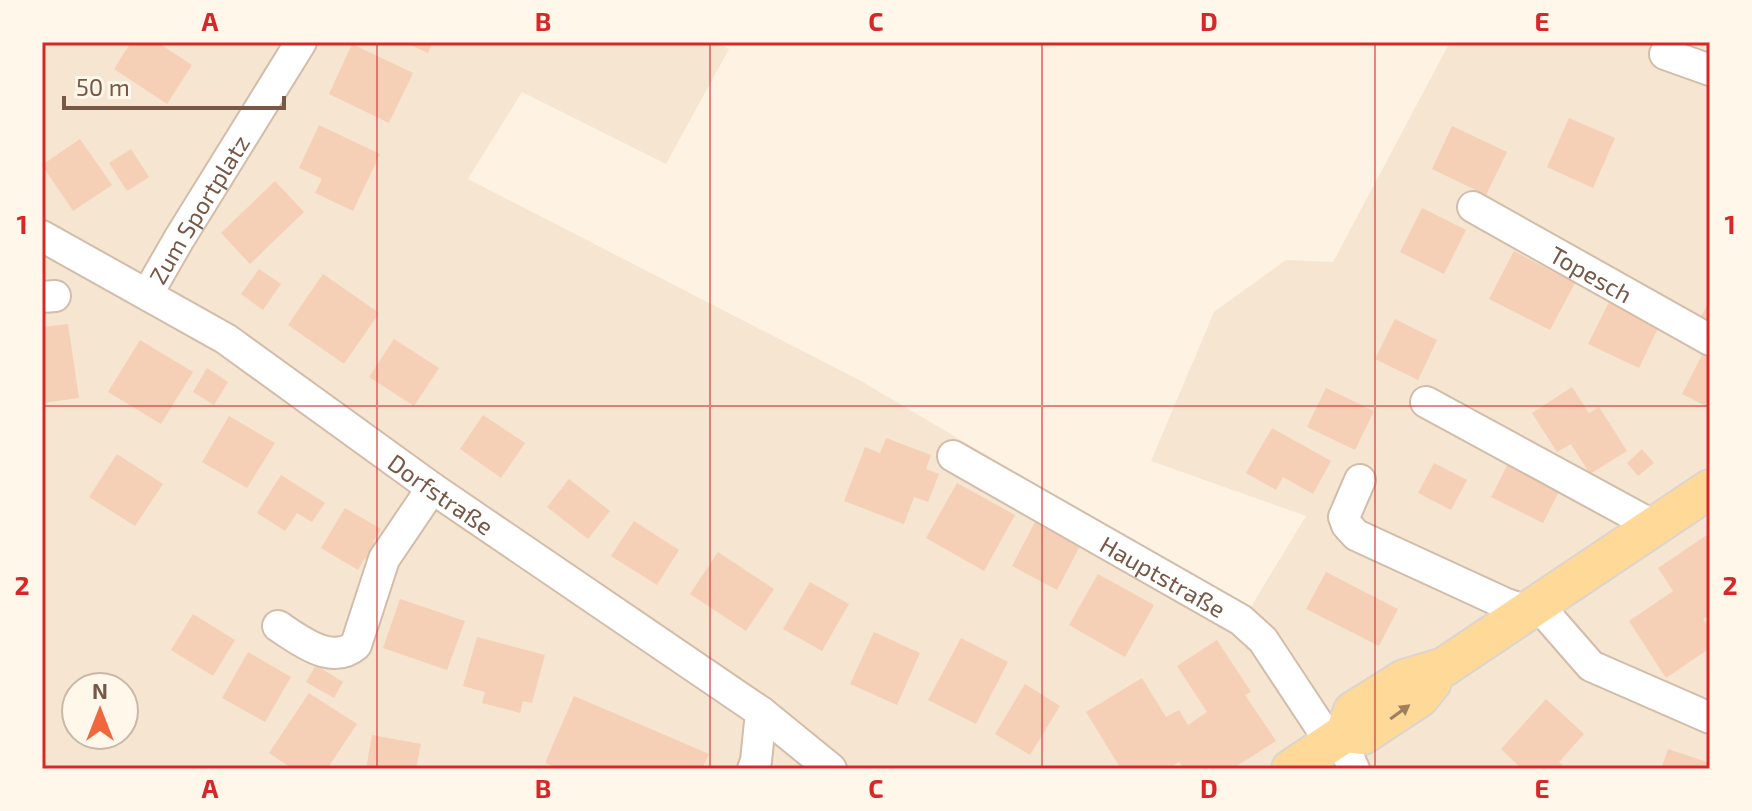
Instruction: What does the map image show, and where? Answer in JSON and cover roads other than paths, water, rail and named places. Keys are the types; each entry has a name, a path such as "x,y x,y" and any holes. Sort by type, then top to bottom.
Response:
{"main road":[{"path":"1291,769 1389,720 1419,698 1444,667 1710,489"}],"street":[{"name":"Zum Sportplatz","path":"148,293 301,42"},
{"path":"1665,54 1710,70"},
{"name":"Topesch","path":"1473,207 1710,340"},
{"name":"Dorfstraße","path":"42,236 226,339 432,488 761,712 831,769"},
{"path":"1426,402 1654,526"},
{"name":"Hauptstraße","path":"953,456 1241,620 1263,640 1342,745"},
{"path":"1360,480 1344,517 1356,535 1532,608 1591,666 1710,718"},
{"path":"278,626 322,651 341,654 356,645 384,559 432,488"},
{"path":"753,769 761,712"}]}
